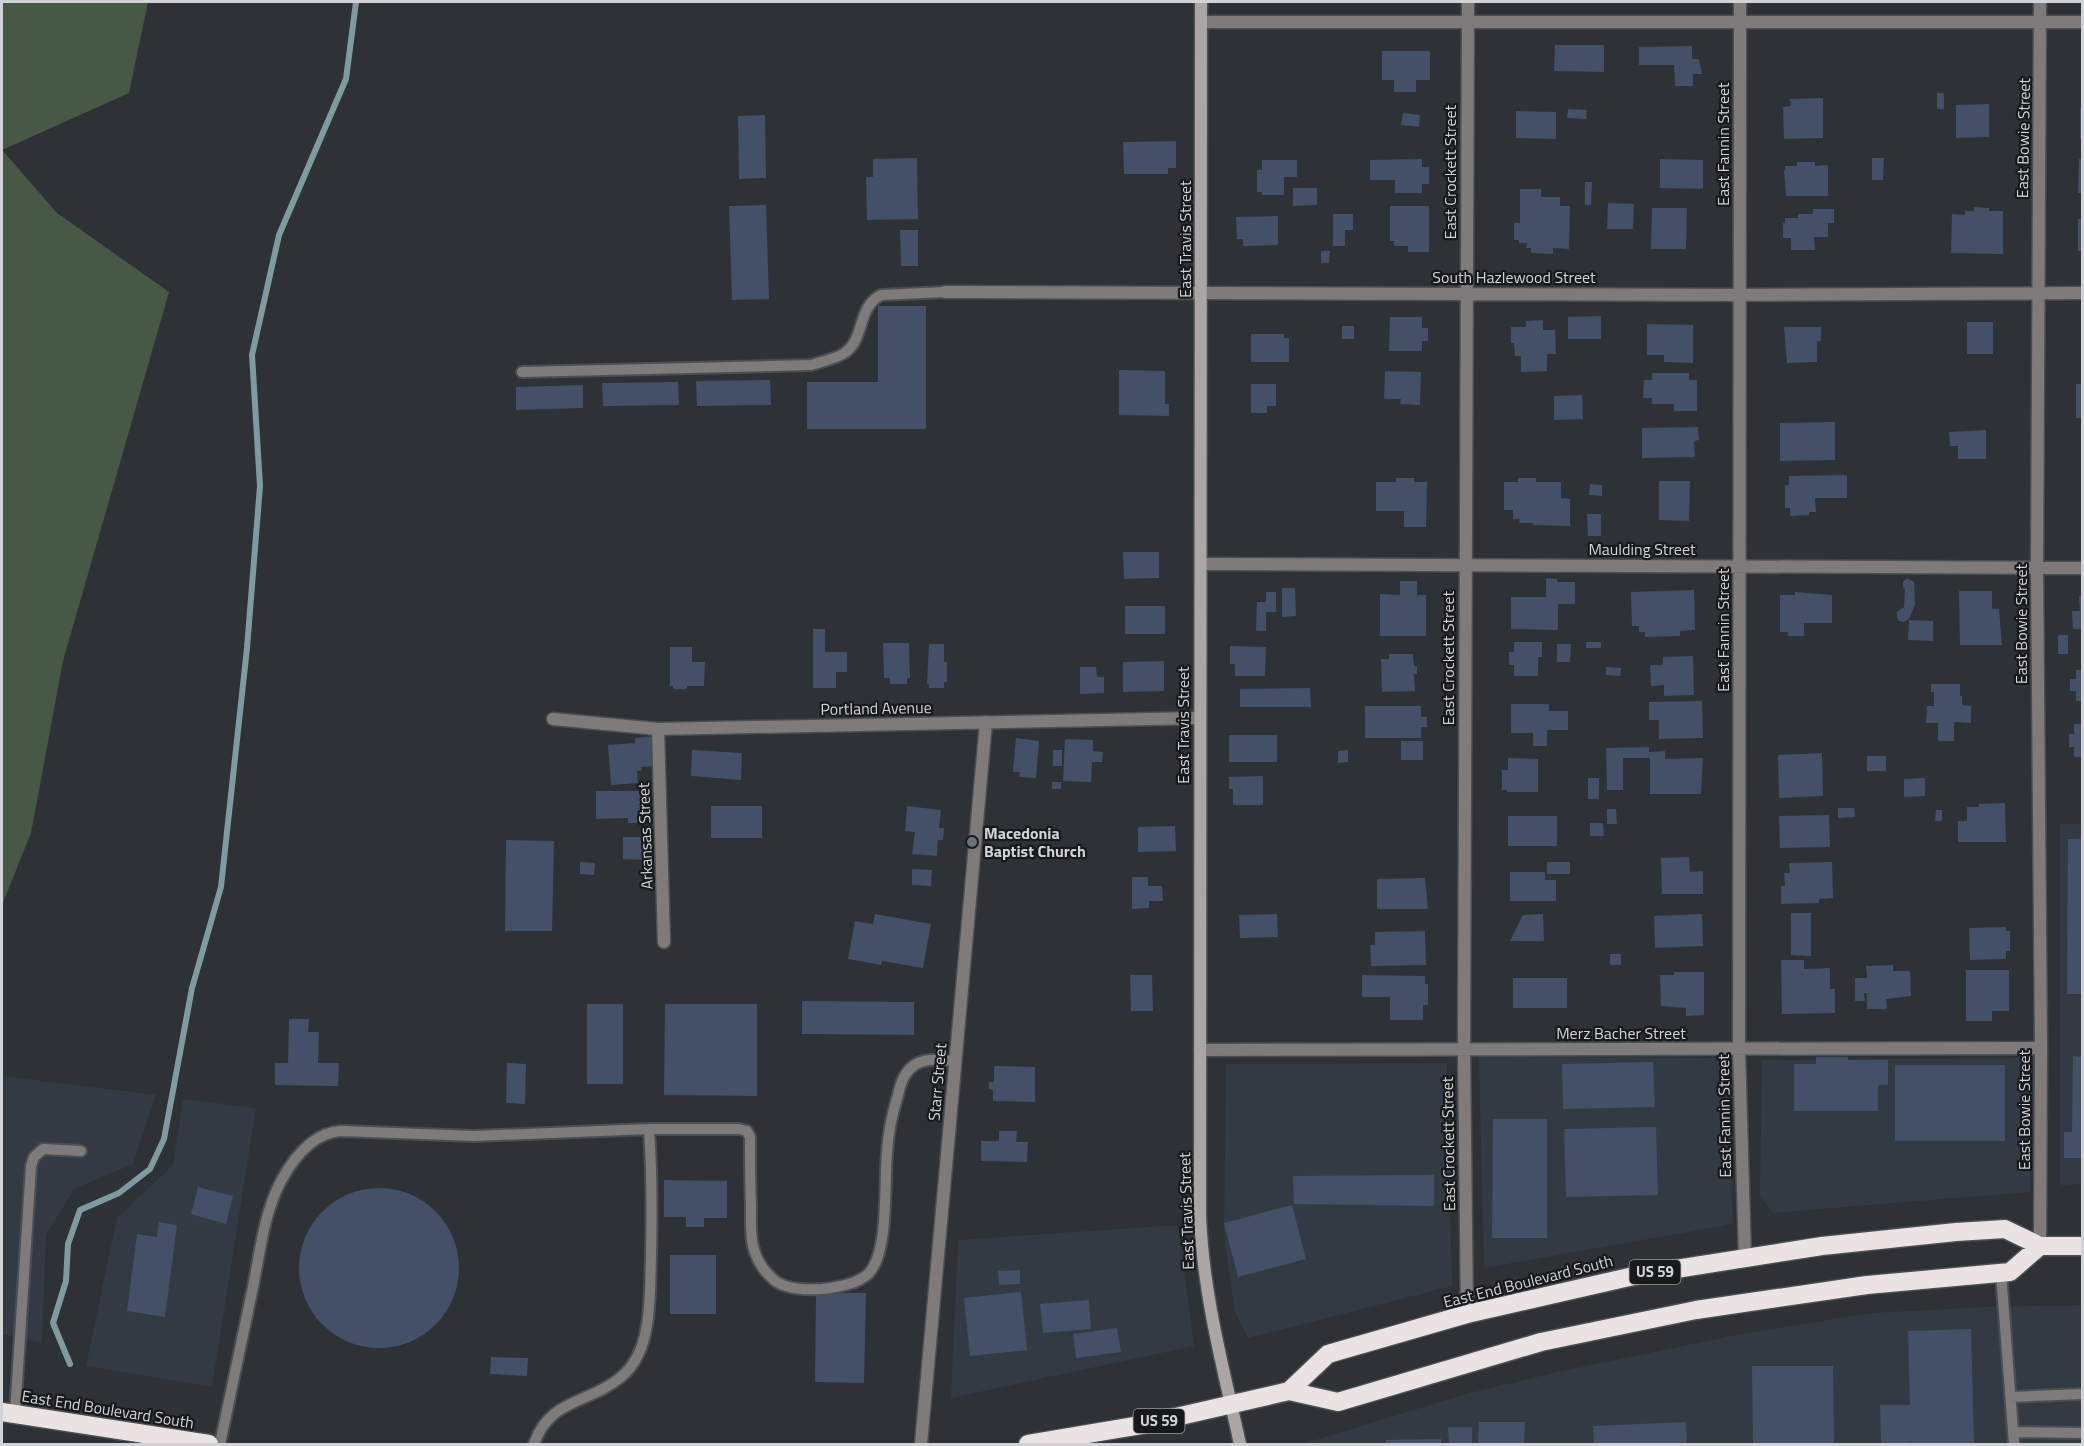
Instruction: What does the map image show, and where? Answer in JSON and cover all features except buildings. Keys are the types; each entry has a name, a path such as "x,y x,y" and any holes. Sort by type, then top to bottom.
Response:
{"highway":[{"name":"East End Boulevard South","path":"1289,1391 1328,1354 1467,1314 1638,1275 1890,1238 2005,1229 2040,1246 2082,1246"},
{"path":"1289,1391 1338,1402 1541,1342 1661,1317 1741,1302 1867,1285 2010,1272 2040,1246"},
{"name":"US 59","path":"1028,1444 1141,1425 1289,1391"},
{"name":"East End Boulevard South","path":"8,1413 187,1443 209,1444"}],"street":[{"name":"East Travis Street","path":"1201,2 1200,1215 1203,1262 1217,1346 1240,1444"},
{"name":"East Crockett Street","path":"1467,2 1464,1050 1467,1314"},
{"name":"East Fannin Street","path":"1740,2 1739,1049 1745,1258"},
{"name":"East Bowie Street","path":"2040,2 2037,568 2041,1048 2040,1246"},
{"path":"1201,22 2082,22"},
{"name":"South Hazlewood Street","path":"945,292 1740,295 2082,293"},
{"name":"Maulding Street","path":"1201,564 2082,568"},
{"name":"Portland Avenue","path":"553,719 658,729 1200,718"},
{"name":"Starr Street","path":"921,1444 986,722"},
{"name":"Arkansas Street","path":"658,729 664,942"},
{"name":"Merz Bacher Street","path":"1200,1050 2041,1048"}],"lane":[{"path":"522,372 811,365 844,353 855,341 865,310 872,300 881,295 945,292"},
{"path":"220,1444 264,1229 280,1182 307,1146 319,1137 332,1131 474,1136 649,1129 739,1129 747,1131 750,1137 751,1236 758,1261 774,1281 785,1286 803,1289 837,1287 861,1279 877,1262 883,1227 889,1135 894,1107 904,1076 912,1066 922,1061 955,1061"},
{"path":"534,1444 537,1434 553,1414 603,1390 628,1372 641,1346 646,1330 650,1288 652,1177 649,1129"},
{"path":"8,1413 31,1166 34,1157 43,1149 81,1151"},
{"path":"2001,1273 2014,1444"},
{"path":"2011,1397 2082,1394"},
{"path":"2013,1432 2082,1432"}],"shaded area":[{"path":"2060,824 2082,824 2082,1184 2060,1185"},
{"path":"1479,1057 1728,1058 1733,1224 1484,1268"},
{"path":"2029,1058 2030,1192 1773,1213 1760,1196 1762,1060"},
{"path":"1447,1063 1452,1286 1248,1338 1235,1312 1224,1236 1226,1064"},
{"path":"2,1076 156,1095 133,1164 74,1189 46,1235 42,1343 2,1334"},
{"path":"183,1099 256,1108 212,1387 86,1366 117,1218 173,1165"},
{"path":"1178,1225 1194,1346 951,1398 958,1240"},
{"path":"2082,1305 2082,1444 1302,1444 1466,1394 1553,1373 1736,1335 1871,1313"}],"green space":[{"path":"2,2 148,2 129,93 2,150"},
{"path":"2,150 57,213 169,292 63,661 31,833 2,905"}],"waterway":[{"path":"70,1364 53,1323 66,1281 68,1244 80,1210 119,1193 150,1169 164,1139 192,988 221,887 247,648 260,486 252,355 279,235 346,79 356,2"}],"place":[{"name":"Macedonia Baptist Church","path":"972,842"}]}
